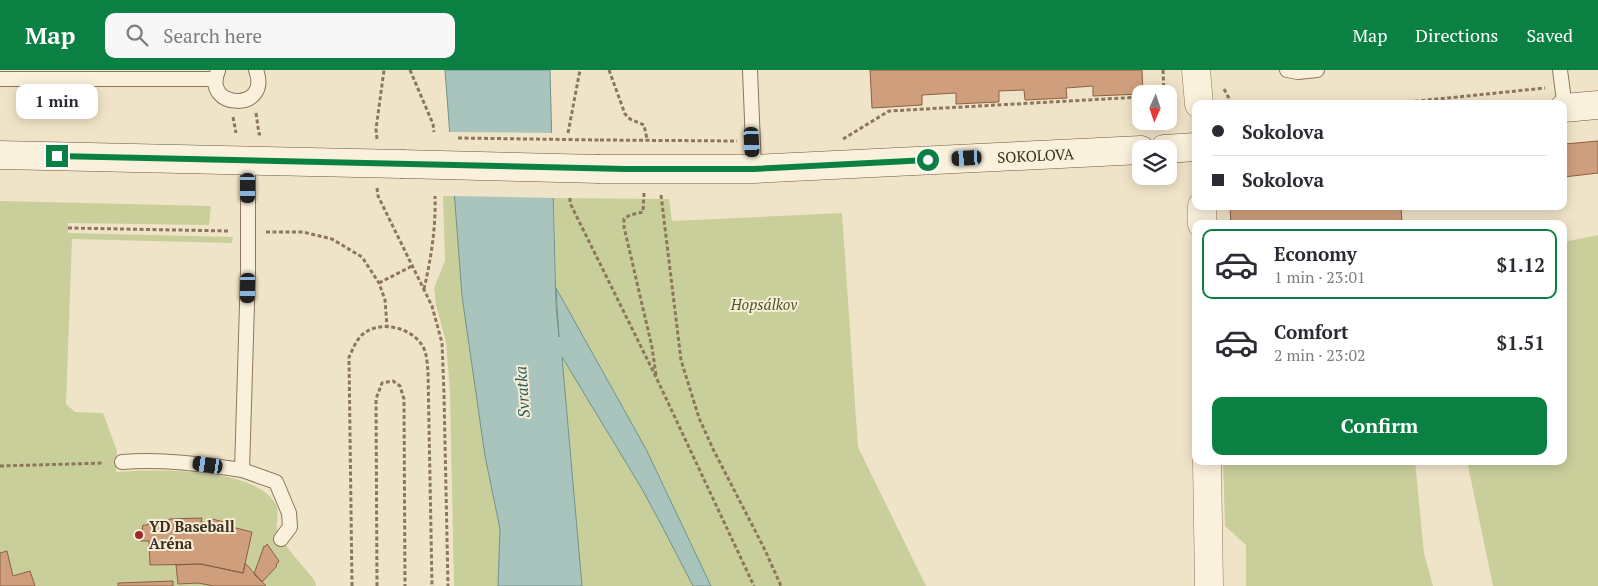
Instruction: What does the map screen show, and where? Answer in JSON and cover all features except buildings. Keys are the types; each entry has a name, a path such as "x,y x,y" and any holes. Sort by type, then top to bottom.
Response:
{"street":[{"path":"1196,70 1199,100"},
{"path":"1567,101 1598,105"},
{"path":"1177,148 1192,147"},
{"name":"SOKOLOVA","path":"0,155 600,168 754,169 1132,150"},
{"path":"1208,465 1209,586"}],"lane":[{"path":"0,79 217,74 219,92 224,97 236,102 253,95 257,90 258,76 256,70"},
{"path":"750,70 754,169"},
{"path":"1287,70 1298,72 1317,70"},
{"path":"1560,70 1563,100"},
{"path":"242,470 248,280 248,160"},
{"path":"122,462 144,460 193,463 242,470 276,482 290,513 290,528 281,539"}],"path":[{"path":"377,137 376,129 384,70"},
{"path":"410,70 434,132"},
{"path":"568,133 580,70"},
{"path":"452,138 625,141 647,139 644,125 630,119 626,114 609,70"},
{"path":"1162,70 1163,85"},
{"path":"843,139 889,111 1132,98"},
{"path":"377,191 432,306 442,344 448,586"},
{"path":"644,195 643,212 630,215 624,219 624,228 652,347 656,377"},
{"path":"424,290 430,261 435,196"},
{"path":"661,196 681,360 699,418 781,586"},
{"path":"570,198 570,203 656,377 754,586"},
{"path":"379,283 412,266"},
{"path":"352,586 349,357 356,341 364,333 387,326 406,330 414,336 423,346 426,356 428,371 432,586"},
{"path":"377,586 376,399 382,383 393,381 400,386 404,399 405,586"},
{"path":"0,466 122,462"}],"green space":[{"path":"443,196 455,196 462,296 485,456 500,529 498,586 454,586 450,392 446,342 436,305 434,288 445,261"},
{"name":"Hopsálkov","path":"554,198 669,199 672,221 842,213 858,447 926,586 582,586 556,288"},
{"path":"0,201 211,206 209,225 68,223 68,233 233,237 232,243 72,239 66,404 75,412 103,413 117,451 116,472 177,471 202,473 247,483 264,491 275,503 278,513 277,529 282,540 315,581 316,586 0,586"},
{"path":"1598,235 1598,586 1493,586 1468,465 1567,465 1567,241"},
{"path":"1223,465 1415,465 1424,553 1433,586 1246,586 1246,545 1225,526"}],"water":[{"name":"Svratka","path":"445,70 550,70 556,306 559,337 556,288 646,449 711,586 693,586 642,489 562,357 582,586 498,586 500,529 485,456 462,296"}],"pier":[{"path":"448,132 554,133 556,198 452,196"}],"place":[{"name":"YD Baseball Aréna","path":"139,535"}],"route":[{"path":"57,156 625,169 754,169 928,160"}]}
